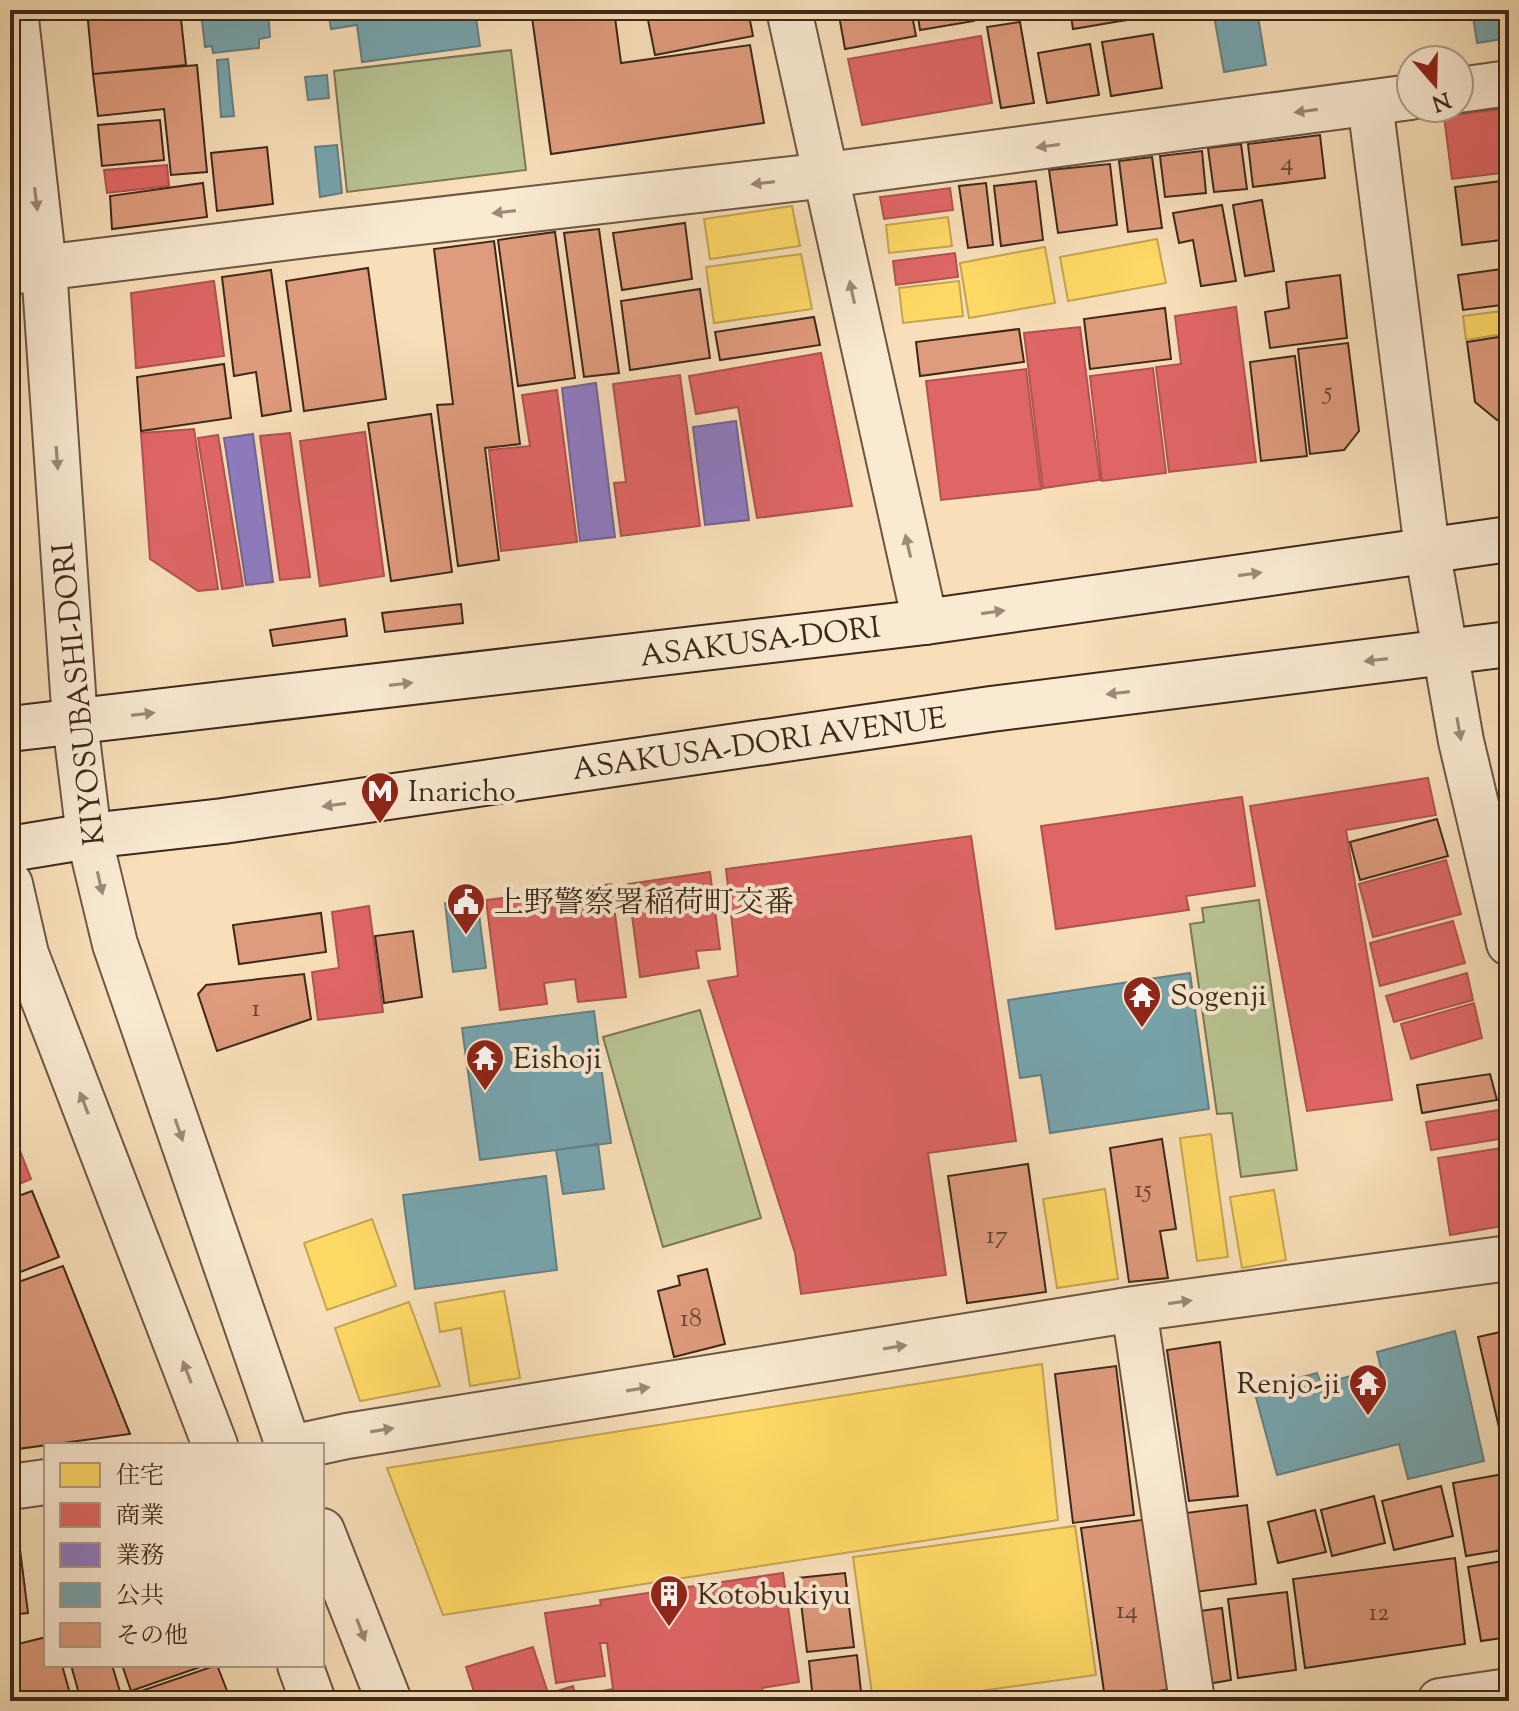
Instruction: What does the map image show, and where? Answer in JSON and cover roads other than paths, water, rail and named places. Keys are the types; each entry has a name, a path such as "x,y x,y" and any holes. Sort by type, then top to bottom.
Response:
{"street":[{"name":"KIYOSUBASHI-DORI","path":"15,10 27,270 89,836 115,944 287,1443"},
{"path":"789,10 925,622"},
{"path":"1475,88 1509,83"},
{"path":"27,270 827,175 1391,100 1427,549 1461,741 1509,943"},
{"name":"ASAKUSA-DORI","path":"10,729 925,622 1509,539"},
{"name":"ASAKUSA-DORI AVENUE","path":"10,849 991,709 1509,644"},
{"path":"10,884 26,954 214,1443"},
{"path":"315,1443 1134,1309 1509,1258"},
{"path":"1134,1309 1192,1701"},
{"path":"10,1487 44,1482"},
{"path":"324,1536 389,1701"},
{"path":"301,1667 313,1701"},
{"path":"1440,1701 1509,1691"}],"place":[{"name":"Inaricho","path":"380,825"},
{"name":"上野警察署稲荷町交番","path":"466,936"},
{"name":"Sogenji","path":"1142,1029"},
{"name":"Eishoji","path":"485,1092"},
{"name":"Renjo-ji","path":"1368,1417"},
{"name":"Kotobukiyu","path":"669,1628"}]}
